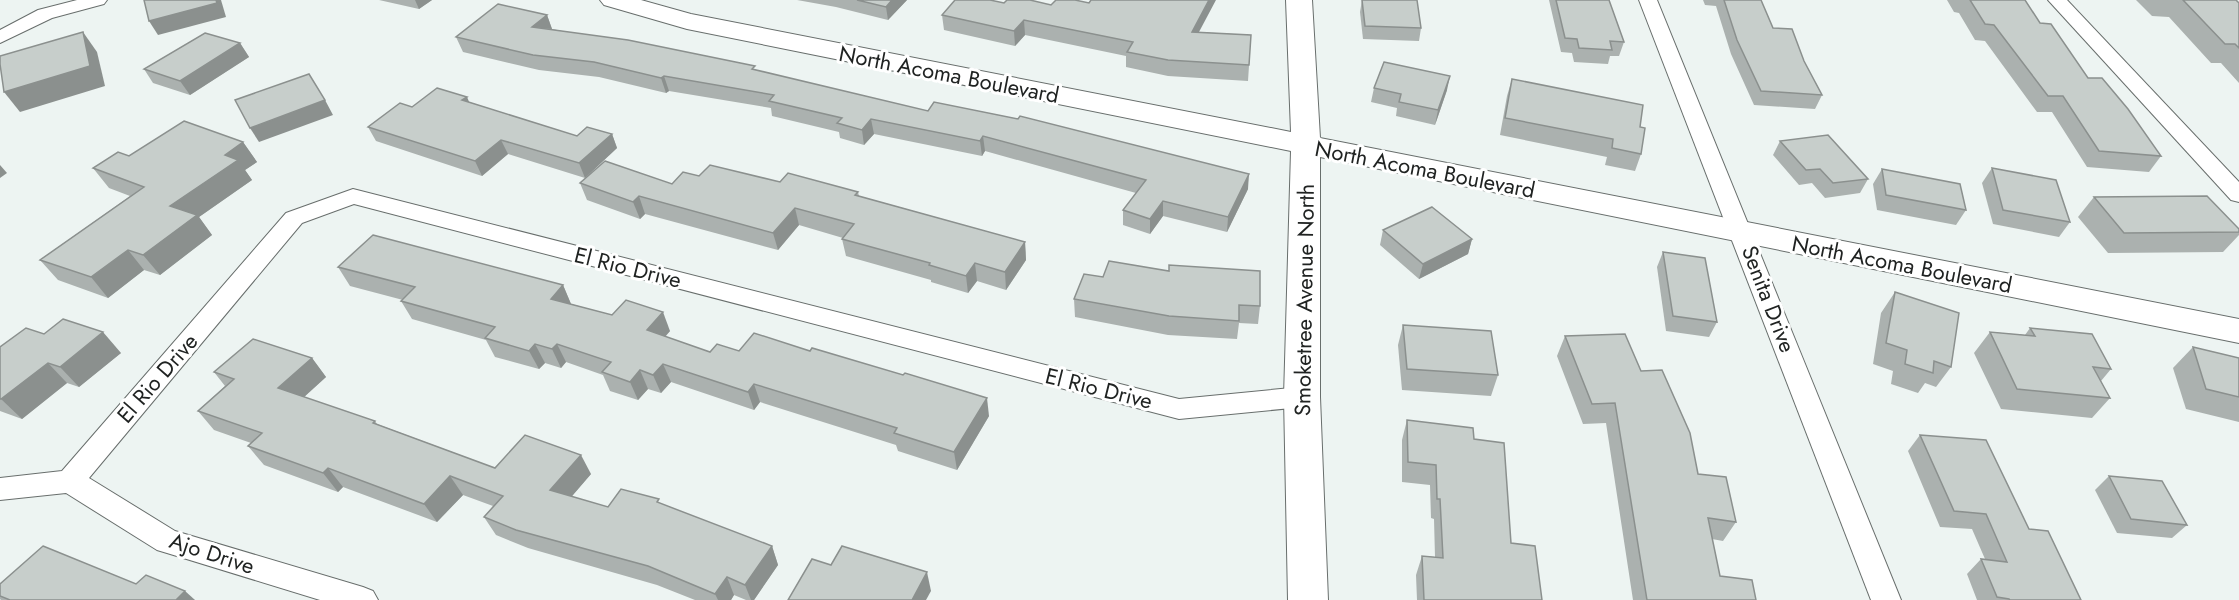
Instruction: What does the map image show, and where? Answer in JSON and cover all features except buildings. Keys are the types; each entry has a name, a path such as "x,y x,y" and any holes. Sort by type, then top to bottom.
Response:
{"main road":[{"name":"North Acoma Boulevard","path":"613,0 687,21 2239,331"},
{"name":"Smoketree Avenue North","path":"1299,0 1306,145 1302,397 1308,600"}],"street":[{"path":"0,37 45,14 98,0"},
{"name":"Senita Drive","path":"1648,0 1742,232 1886,600"},
{"path":"2057,0 2239,195"},
{"name":"El Rio Drive","path":"70,481 294,218 353,196 1179,409 1302,397"},
{"path":"0,489 70,481"},
{"name":"Ajo Drive","path":"70,481 166,540 363,600"}]}
